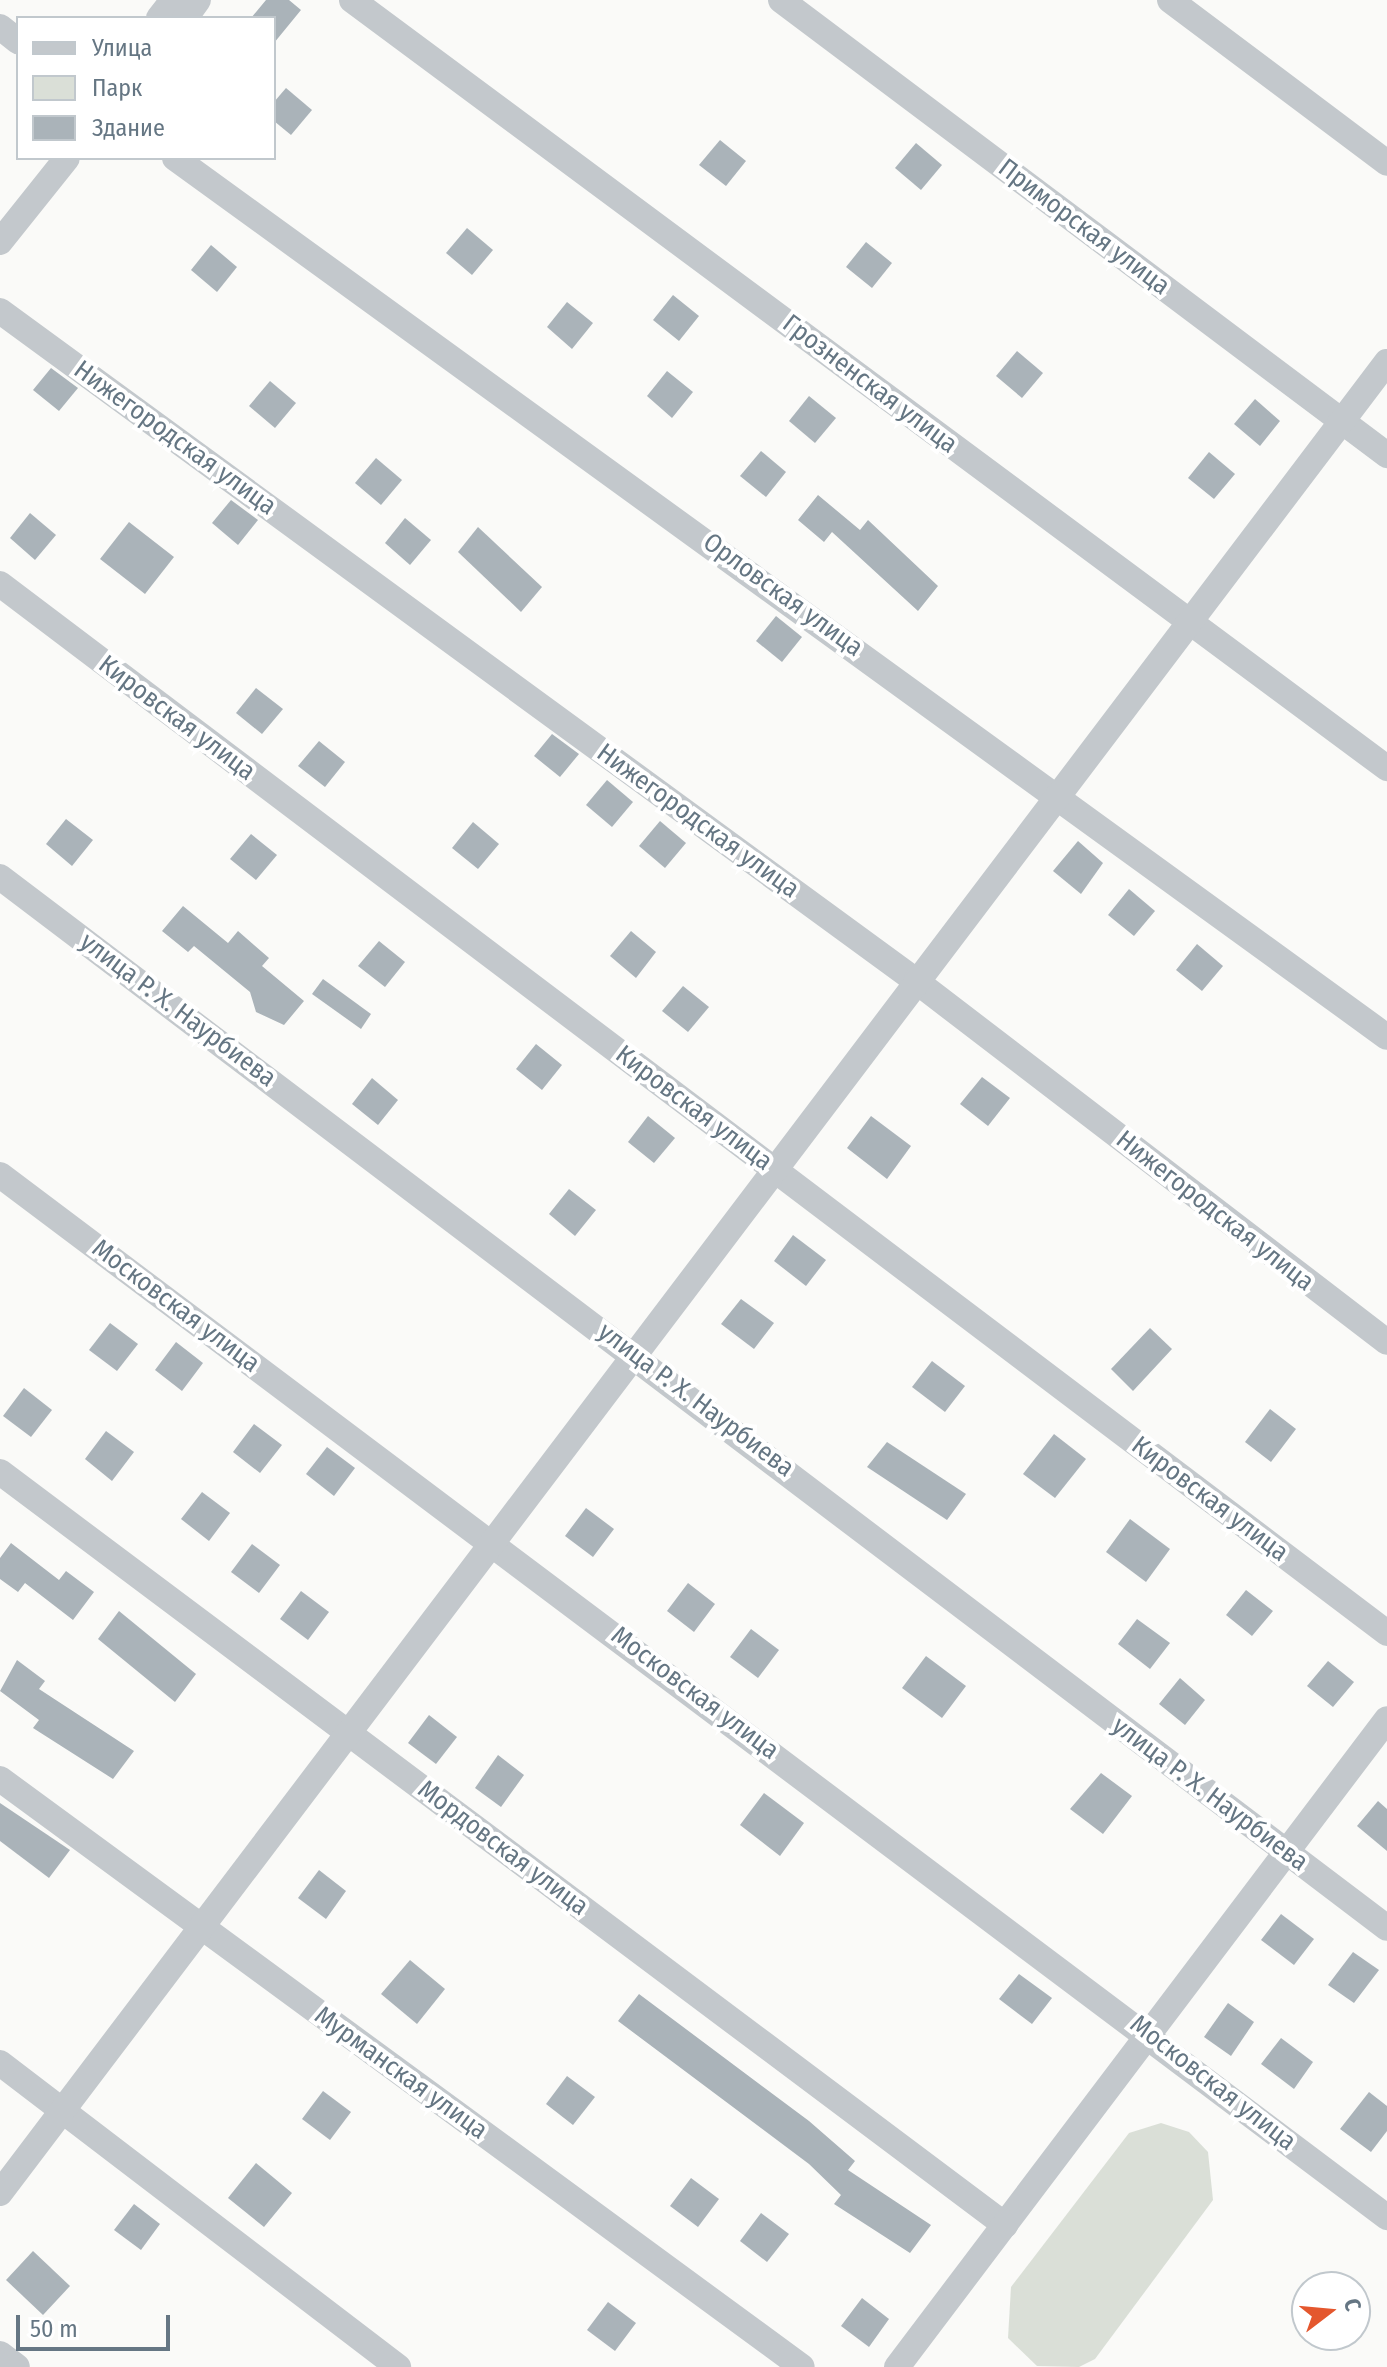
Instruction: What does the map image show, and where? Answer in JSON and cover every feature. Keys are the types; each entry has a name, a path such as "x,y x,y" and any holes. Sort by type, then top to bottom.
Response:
{"street":[{"path":"161,16 173,0"},
{"name":"Грозненская улица","path":"352,0 1387,768"},
{"name":"Приморская улица","path":"781,0 1387,455"},
{"path":"1170,0 1387,163"},
{"path":"0,27 16,39"},
{"path":"0,242 65,160"},
{"name":"Орловская улица","path":"178,160 1059,793 1387,1037"},
{"name":"Нижегородская улица","path":"0,311 916,981 1387,1342"},
{"path":"0,2193 205,1930 633,1352 1387,362"},
{"name":"Кировская улица","path":"0,584 1387,1633"},
{"name":"улица Р. Х. Наурбиева","path":"0,877 633,1352 1387,1928"},
{"name":"Московская улица","path":"0,1175 492,1540 1387,2217"},
{"name":"Мордовская улица","path":"0,1472 1005,2225"},
{"path":"897,2367 1387,1719"},
{"name":"Мурманская улица","path":"0,1779 802,2367"},
{"path":"0,2063 398,2367"},
{"path":"0,2354 17,2367"}],"green space":[{"path":"1161,2123 1189,2132 1208,2152 1213,2200 1095,2359 1079,2367 1037,2366 1008,2338 1011,2287 1129,2133"}],"building":[{"path":"266,0 289,0 301,10 276,41 276,16 253,16"},
{"path":"286,88 312,110 291,135 276,123 276,100"},
{"path":"720,140 746,161 726,186 699,165"},
{"path":"916,143 942,165 921,190 895,168"},
{"path":"467,228 493,250 472,275 446,253"},
{"path":"866,242 892,263 872,288 846,267"},
{"path":"211,245 237,267 217,292 191,270"},
{"path":"673,295 699,316 679,341 653,320"},
{"path":"567,302 593,323 572,349 547,327"},
{"path":"1017,351 1043,373 1022,398 996,376"},
{"path":"51,368 78,388 59,411 33,390"},
{"path":"667,371 693,392 672,418 647,396"},
{"path":"270,381 296,403 275,428 249,406"},
{"path":"809,396 836,418 815,443 789,421"},
{"path":"1255,399 1280,421 1260,446 1234,424"},
{"path":"761,451 786,472 766,497 740,476"},
{"path":"1209,452 1235,474 1214,499 1188,478"},
{"path":"376,458 402,480 381,505 355,483"},
{"path":"818,495 860,530 868,520 938,586 918,611 832,532 824,542 798,520"},
{"path":"231,500 258,520 238,545 212,523"},
{"path":"30,513 56,535 35,560 10,538"},
{"path":"405,518 431,540 410,565 385,543"},
{"path":"129,522 174,557 145,594 100,559"},
{"path":"478,527 542,587 521,612 458,552"},
{"path":"776,616 802,637 782,662 756,641"},
{"path":"256,688 283,709 262,734 236,713"},
{"path":"552,734 579,754 560,777 534,756"},
{"path":"319,741 345,762 325,787 298,766"},
{"path":"607,780 633,802 612,827 586,805"},
{"path":"66,819 93,840 72,866 46,844"},
{"path":"660,821 686,843 665,868 639,846"},
{"path":"473,822 499,844 478,869 452,848"},
{"path":"251,834 277,855 256,880 230,859"},
{"path":"1078,841 1103,863 1081,894 1053,871"},
{"path":"1129,889 1155,911 1134,936 1108,915"},
{"path":"183,906 228,943 238,931 269,958 262,966 304,1001 284,1025 256,1012 250,992 194,946 188,952 162,931"},
{"path":"631,931 656,952 636,978 610,956"},
{"path":"379,941 405,962 385,987 358,966"},
{"path":"1197,944 1223,966 1202,991 1176,970"},
{"path":"323,979 371,1014 361,1029 312,994"},
{"path":"683,986 709,1007 688,1032 662,1011"},
{"path":"536,1044 562,1065 542,1090 516,1069"},
{"path":"982,1077 1010,1098 988,1126 960,1104"},
{"path":"372,1078 398,1100 378,1125 352,1104"},
{"path":"648,1116 675,1138 654,1163 628,1142"},
{"path":"871,1116 911,1146 887,1179 847,1148"},
{"path":"569,1189 596,1210 575,1236 549,1214"},
{"path":"793,1235 826,1260 806,1286 774,1261"},
{"path":"741,1299 774,1323 754,1349 721,1324"},
{"path":"110,1323 138,1344 117,1371 89,1350"},
{"path":"1150,1328 1172,1349 1133,1391 1111,1369"},
{"path":"176,1342 203,1363 182,1391 155,1370"},
{"path":"932,1361 965,1386 945,1412 912,1387"},
{"path":"24,1388 52,1410 31,1437 3,1416"},
{"path":"1270,1409 1296,1429 1271,1462 1245,1442"},
{"path":"254,1424 282,1445 260,1473 233,1452"},
{"path":"106,1431 134,1452 112,1481 85,1459"},
{"path":"1054,1434 1086,1459 1055,1498 1023,1474"},
{"path":"887,1442 966,1494 947,1520 867,1467"},
{"path":"327,1447 355,1468 334,1496 306,1474"},
{"path":"202,1492 230,1513 209,1541 181,1519"},
{"path":"586,1508 614,1529 593,1557 565,1536"},
{"path":"1130,1519 1170,1549 1146,1582 1106,1552"},
{"path":"11,1543 59,1580 66,1571 94,1592 73,1620 25,1583 18,1592 0,1579 0,1558"},
{"path":"252,1544 280,1565 259,1593 231,1572"},
{"path":"688,1583 715,1604 694,1632 667,1611"},
{"path":"1246,1590 1273,1611 1252,1636 1226,1615"},
{"path":"301,1591 329,1612 308,1640 280,1619"},
{"path":"119,1611 196,1674 175,1702 98,1639"},
{"path":"1137,1619 1170,1643 1150,1669 1118,1644"},
{"path":"751,1629 779,1650 758,1678 730,1657"},
{"path":"926,1656 966,1686 942,1718 902,1688"},
{"path":"17,1660 45,1681 39,1689 134,1751 113,1779 33,1728 39,1720 0,1691"},
{"path":"1328,1661 1354,1682 1333,1707 1307,1686"},
{"path":"1180,1678 1205,1700 1185,1725 1159,1704"},
{"path":"429,1715 457,1737 436,1764 408,1743"},
{"path":"498,1755 524,1775 501,1807 475,1788"},
{"path":"1101,1773 1132,1796 1103,1834 1070,1809"},
{"path":"764,1793 804,1823 780,1856 740,1825"},
{"path":"1378,1801 1387,1809 1387,1851 1357,1826"},
{"path":"0,1803 70,1850 49,1878 0,1841"},
{"path":"319,1870 346,1891 326,1919 298,1898"},
{"path":"1281,1914 1314,1939 1294,1965 1261,1940"},
{"path":"1353,1952 1379,1970 1354,2003 1328,1985"},
{"path":"410,1960 445,1989 417,2024 381,1994"},
{"path":"1019,1974 1052,1998 1032,2024 999,1999"},
{"path":"639,1994 809,2121 855,2161 848,2170 931,2225 910,2253 834,2204 841,2195 809,2164 618,2021"},
{"path":"1228,2003 1254,2022 1231,2056 1204,2037"},
{"path":"1281,2038 1313,2062 1294,2089 1261,2064"},
{"path":"567,2076 595,2097 573,2125 546,2104"},
{"path":"323,2091 351,2112 330,2140 302,2119"},
{"path":"1369,2092 1387,2106 1387,2131 1371,2152 1340,2129"},
{"path":"256,2163 292,2193 264,2227 228,2198"},
{"path":"691,2178 719,2199 698,2227 670,2206"},
{"path":"134,2204 160,2224 141,2250 114,2230"},
{"path":"761,2213 789,2234 767,2262 740,2241"},
{"path":"33,2251 70,2286 43,2315 6,2280"},
{"path":"862,2298 889,2319 869,2347 841,2326"},
{"path":"608,2302 636,2323 615,2351 587,2330"}]}
